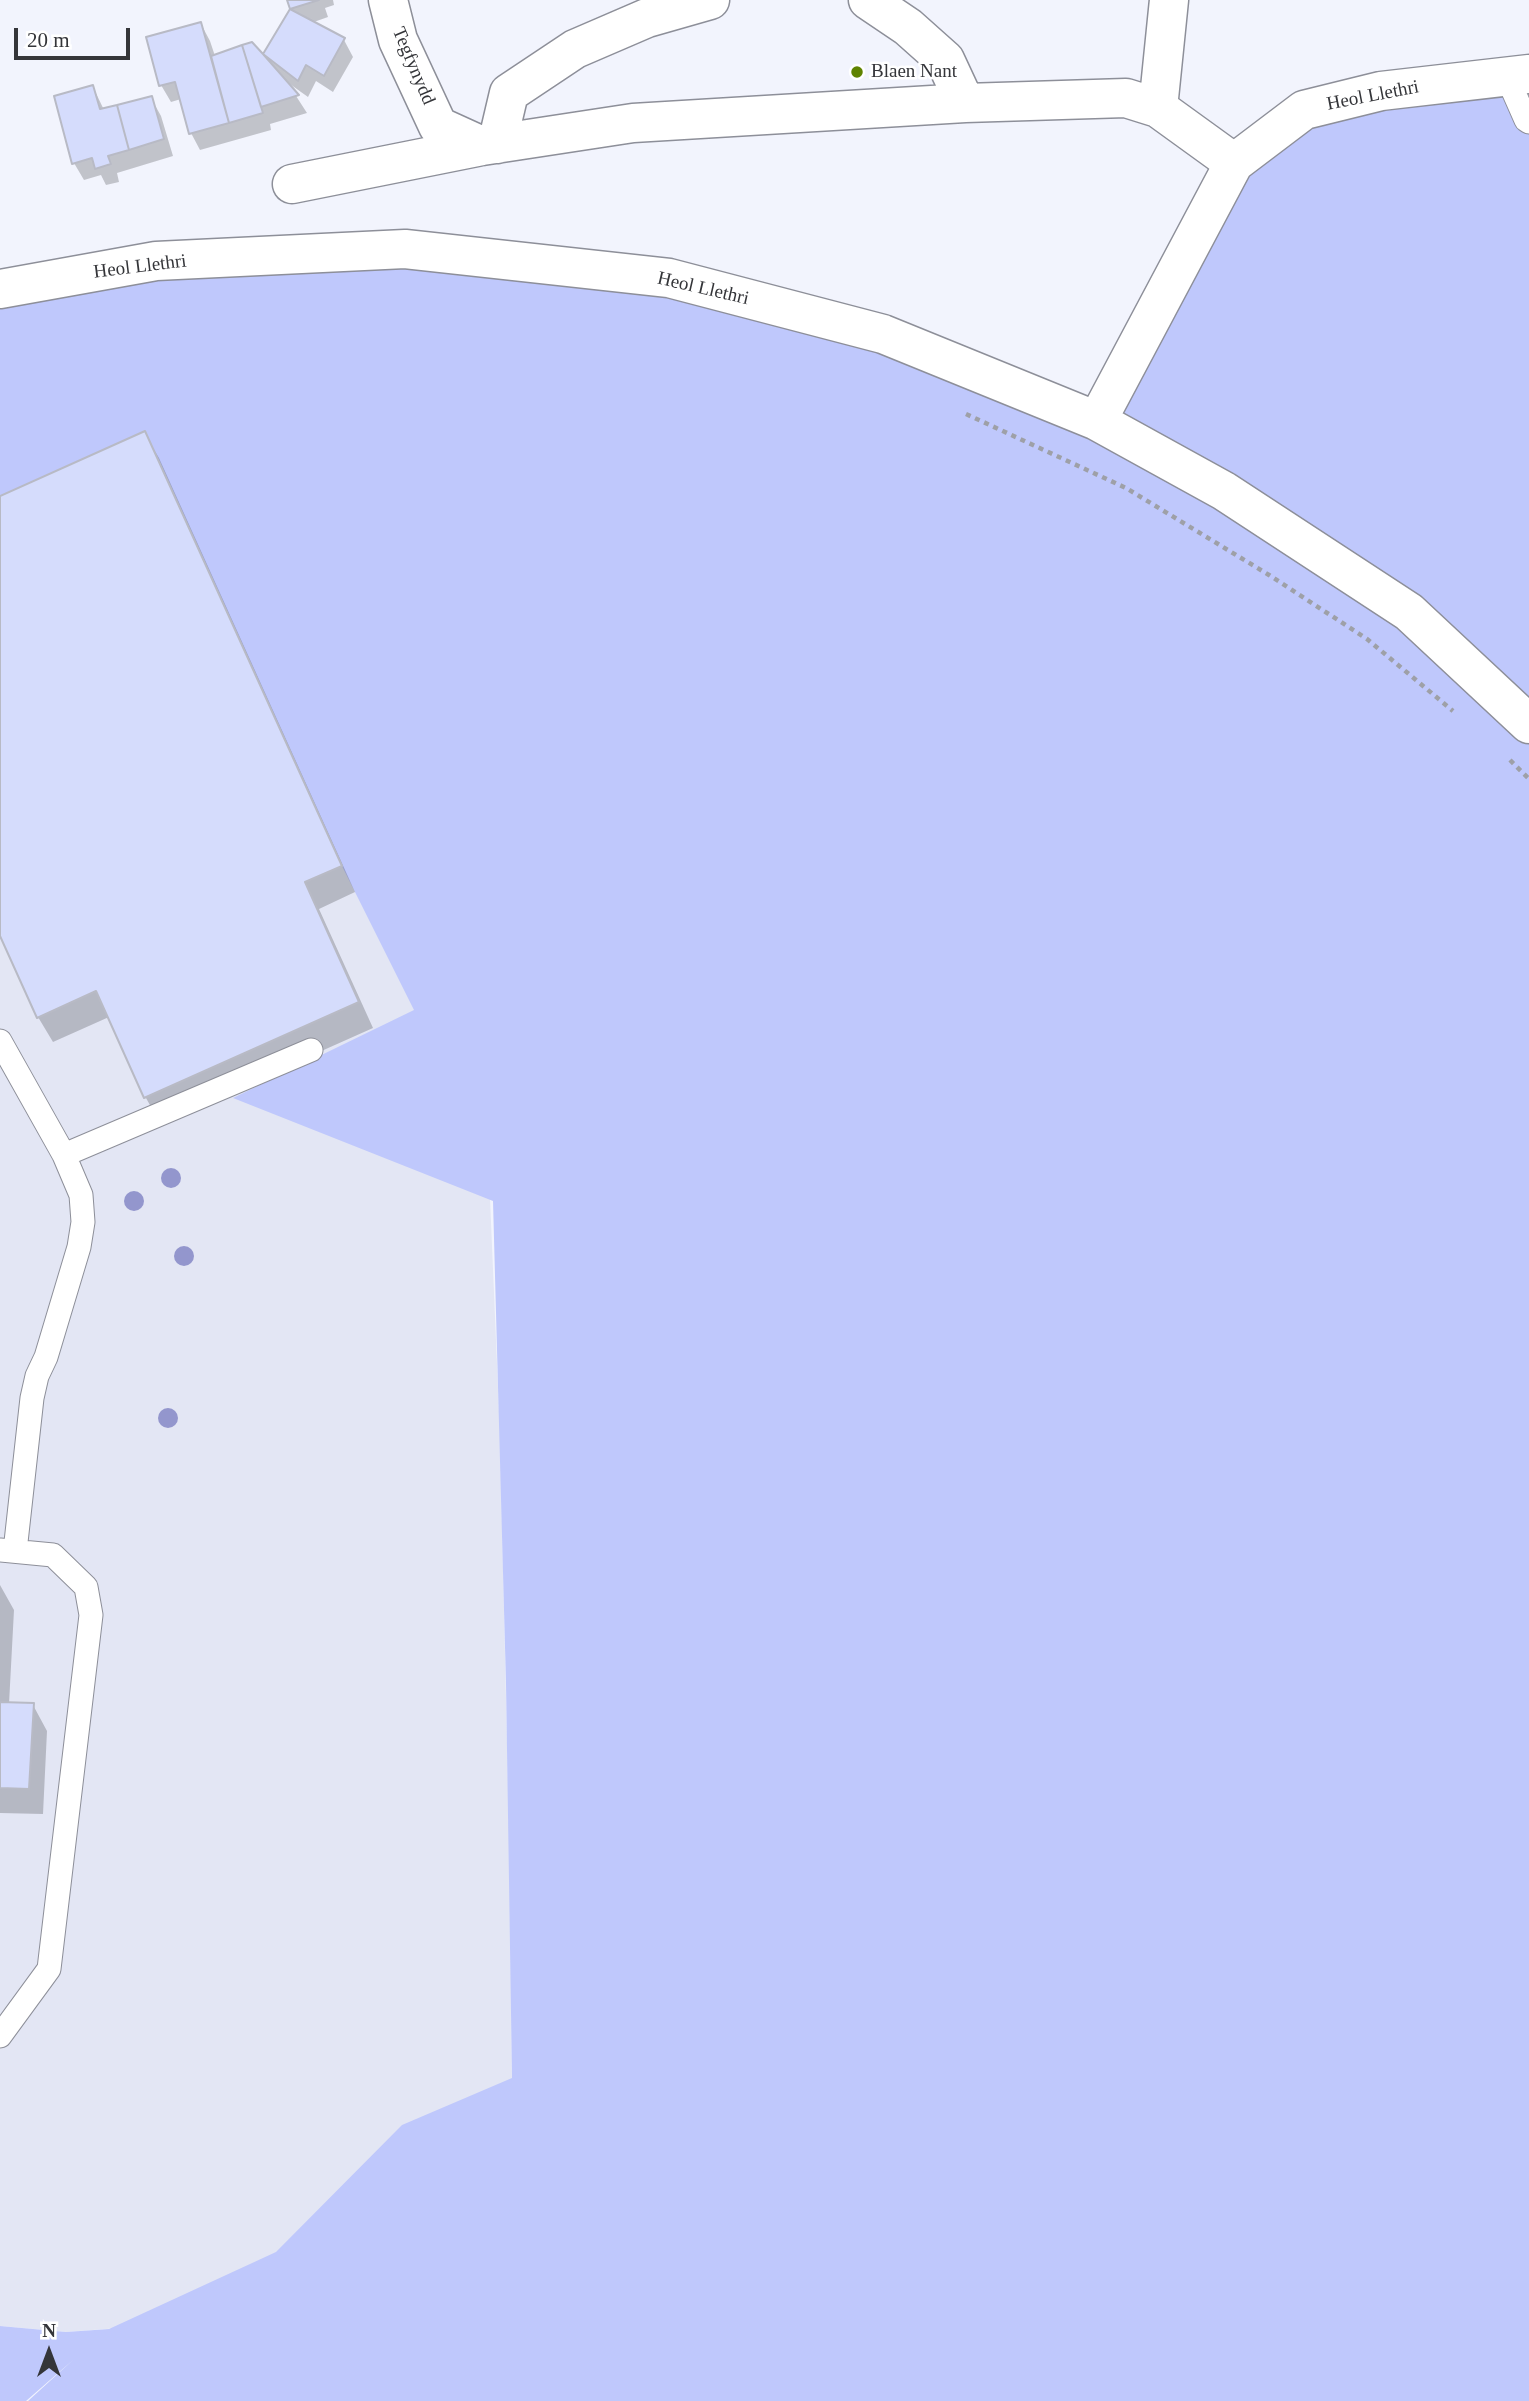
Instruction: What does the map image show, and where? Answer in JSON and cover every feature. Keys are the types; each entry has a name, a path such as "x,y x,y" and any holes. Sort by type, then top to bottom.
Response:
{"street":[{"name":"Tegfynydd","path":"388,0 398,40 438,126 489,145"},
{"path":"489,145 509,93 575,49 647,18 710,0"},
{"path":"868,0 908,27 945,60 965,103"},
{"path":"1158,108 1169,0"},
{"name":"Heol Llethri","path":"0,289 156,261 405,249 669,278 883,334 1097,421 1234,163 1304,110 1381,91 1518,76"},
{"path":"292,184 489,145 633,123 965,103 1126,98 1158,108 1234,163"},
{"path":"1097,421 1224,491 1409,612 1529,724"}],"lane":[{"path":"1518,76 1526,120 1529,122"},
{"path":"0,1041 64,1154 80,1195 83,1222 79,1247 46,1357 37,1376 8,1551 53,1555 86,1587 91,1615 49,1969 0,2036"},
{"path":"64,1154 311,1051"}],"path":[{"path":"968,369 953,407 1138,495 1367,639 1458,715"},
{"path":"1507,756 1529,779"}],"shaded area":[{"path":"1507,77 1529,122 1529,2401 28,2401 73,2360 26,2401 0,2401 0,2326 66,2332 109,2329 276,2252 402,2125 512,2078 506,1684 493,1201 233,1098 414,1010 342,866 145,431 0,496 0,289 405,249 669,278 1097,421 1234,163 1304,110"},
{"path":"121,341 483,1033 500,1435 510,1875 514,2298 66,2332 0,2326 0,342"}],"building":[{"path":"287,0 319,0 290,9"},
{"path":"290,9 345,38 324,76 306,65 298,81 263,54"},
{"path":"201,22 229,123 189,134 175,82 159,86 146,37"},
{"path":"252,42 299,95 261,107 242,45"},
{"path":"242,45 263,113 229,123 211,56"},
{"path":"93,85 100,109 117,105 129,150 108,156 111,164 95,169 92,158 72,164 54,96"},
{"path":"152,96 164,139 129,150 117,105"},
{"path":"145,431 342,866 305,882 359,1002 144,1098 96,991 37,1018 0,936 0,496"},
{"path":"0,1702 34,1703 29,1789 0,1788"}],"place":[{"name":"Blaen Nant","path":"857,72"}]}
